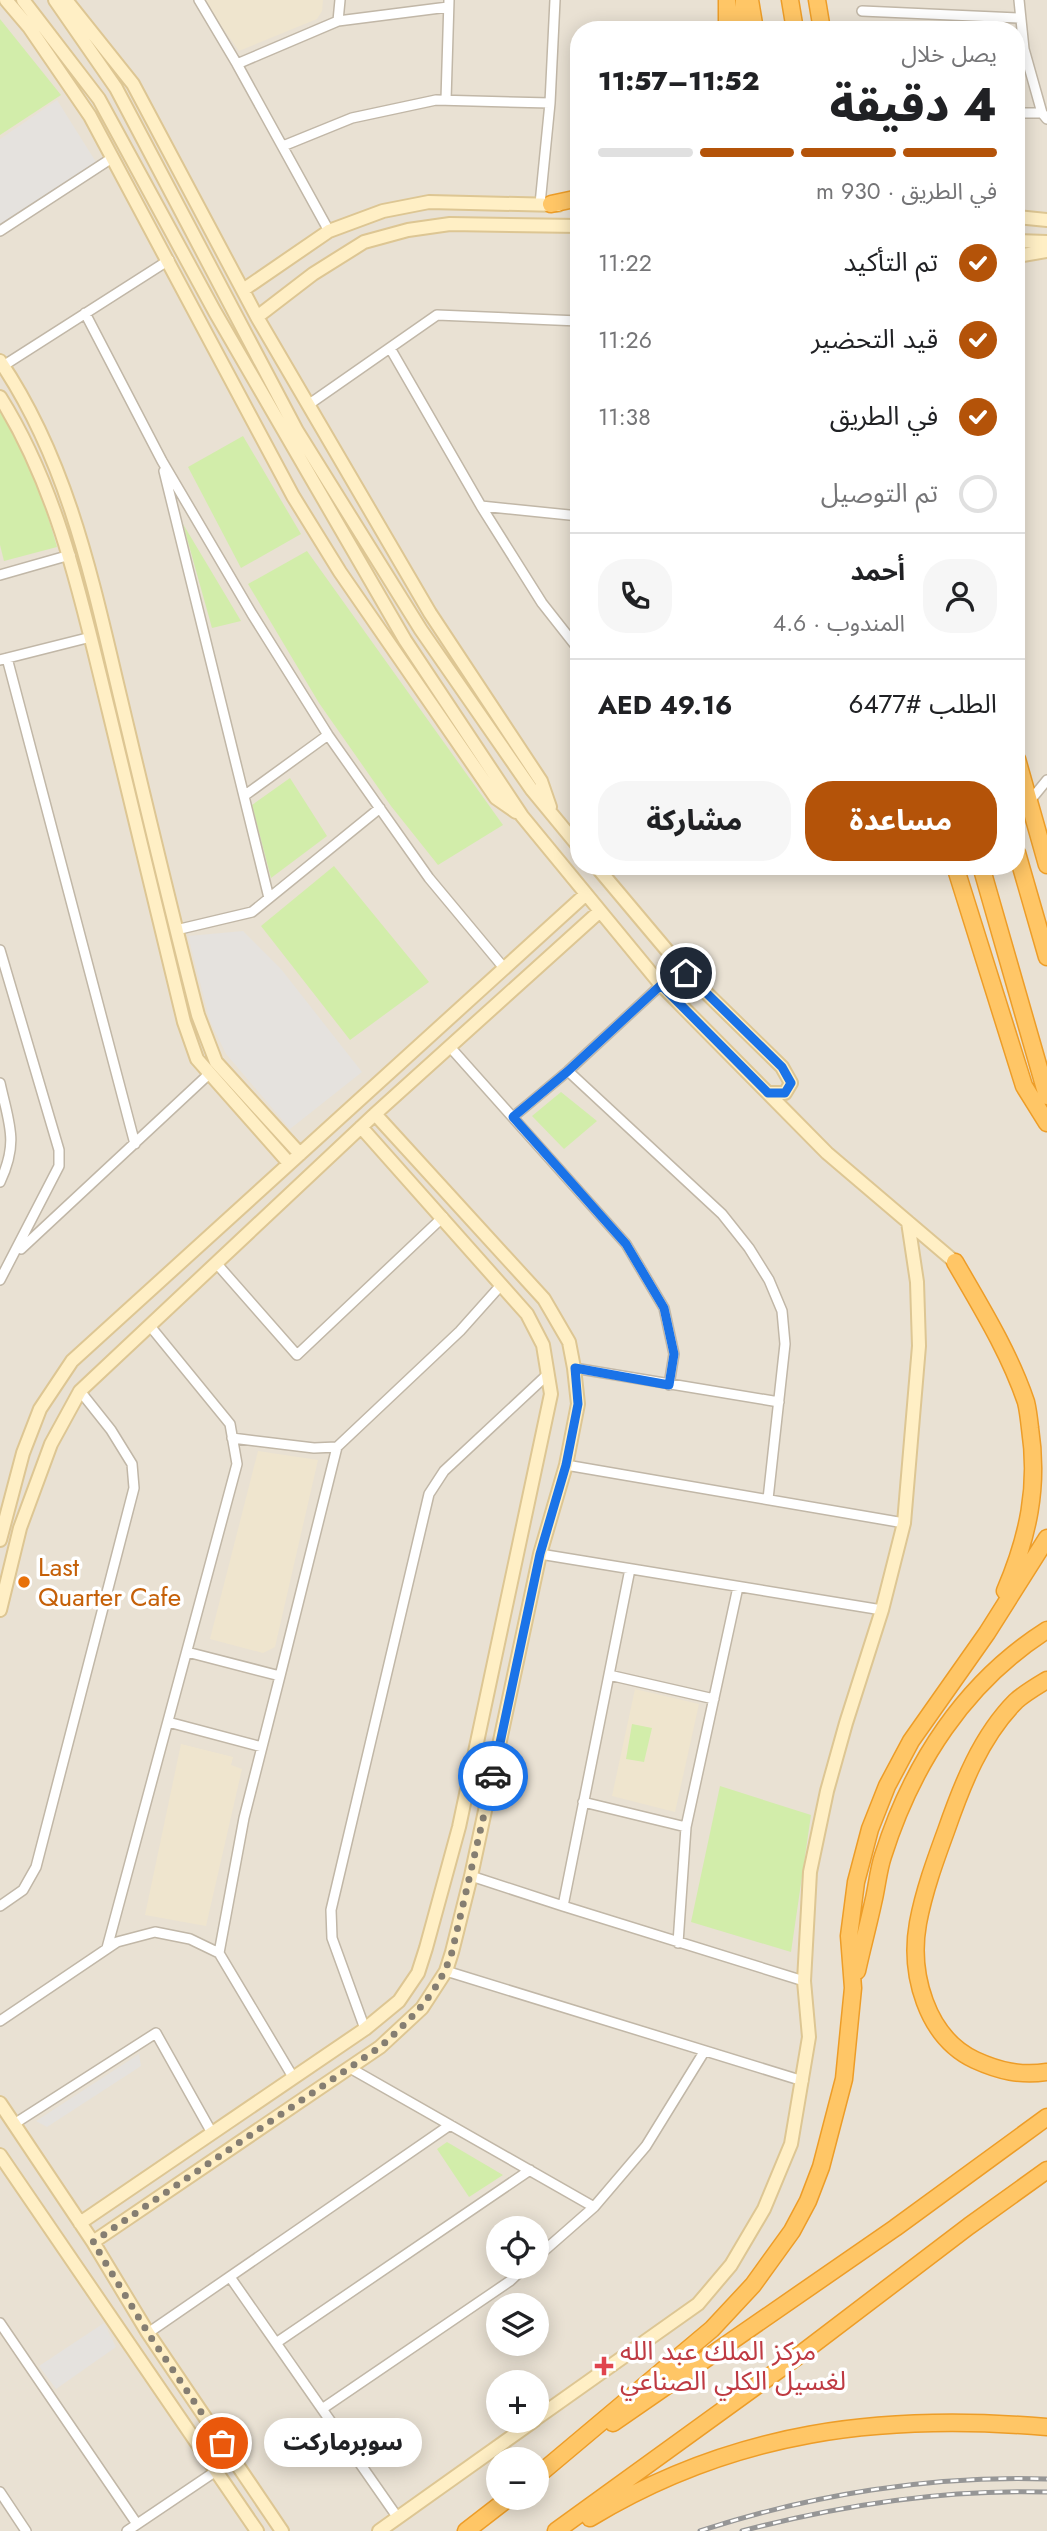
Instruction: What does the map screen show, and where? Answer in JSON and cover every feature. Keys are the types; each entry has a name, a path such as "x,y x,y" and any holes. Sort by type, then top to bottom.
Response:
{"highway":[{"path":"726,0 726,21"},
{"path":"741,21 744,0"},
{"path":"750,0 754,21"},
{"path":"817,0 820,21"},
{"path":"791,3 794,21"},
{"path":"791,3 798,21"},
{"path":"545,204 570,200"},
{"path":"1025,788 1047,865"},
{"path":"959,875 1024,1086 1047,1123"},
{"path":"984,875 1047,1096"},
{"path":"1023,875 1047,957"},
{"path":"955,1262 1013,1367 1027,1405 1033,1445 1034,1487 1027,1531 987,1633"},
{"path":"853,1988 849,1936 856,1882 870,1829 887,1786 911,1741 987,1633 1047,1538"},
{"path":"549,2467 712,2329 754,2285 792,2231 817,2178 834,2121 844,2079 853,1988 882,1858 909,1787 943,1729 968,1697 1000,1666 1047,1630"},
{"path":"1047,1680 1017,1700 992,1732 964,1780 928,1882 917,1925 916,1964 923,1999 937,2029 962,2054 997,2070 1032,2074 1047,2072"},
{"path":"549,2468 895,2228 1047,2117"},
{"path":"562,2530 1047,2170"},
{"path":"562,2530 674,2473 705,2461 779,2440 870,2426 951,2421 1047,2427"},
{"path":"990,2422 1047,2434"},
{"path":"466,2531 493,2510"}],"street":[{"path":"6,0 29,27 90,116 293,496 340,572 496,798 522,816"},
{"path":"23,0 99,99 215,312 405,640 522,816 570,874"},
{"path":"55,0 116,88 297,431 421,630 532,790 570,836"},
{"path":"66,0 133,84 257,317 430,613 541,781 552,814"},
{"path":"199,0 329,231"},
{"path":"338,21 340,0"},
{"path":"545,204 555,0"},
{"path":"1019,0 1019,21"},
{"path":"237,64 338,21 449,3 446,100"},
{"path":"862,11 1019,18"},
{"path":"1025,52 1044,116 1025,114"},
{"path":"282,146 352,118 436,100 550,103"},
{"path":"0,231 112,158"},
{"path":"243,290 329,231 383,211 429,202 570,205"},
{"path":"1025,218 1047,220"},
{"path":"257,317 313,274 364,242 408,230 450,223 570,226"},
{"path":"537,225 570,231"},
{"path":"1025,241 1047,242"},
{"path":"1025,255 1047,251"},
{"path":"169,260 2,364 29,411 58,472 85,549 198,1016 216,1062 300,1154"},
{"path":"85,313 162,461 252,614 328,735 429,878 504,968"},
{"path":"308,405 437,315 570,321"},
{"path":"390,348 481,506 541,603 570,639"},
{"path":"0,397 43,478 70,555 184,1021 197,1059 288,1162"},
{"path":"162,461 269,898"},
{"path":"481,506 570,515"},
{"path":"0,575 70,555"},
{"path":"90,637 4,659 135,1144"},
{"path":"244,796 328,735"},
{"path":"1029,802 1046,782"},
{"path":"176,930 252,912 380,808"},
{"path":"570,875 661,985 827,1153 955,1262"},
{"path":"604,875 686,973 782,1067 791,1083 785,1093 768,1093"},
{"path":"0,1540 23,1453 40,1409 72,1361 586,894"},
{"path":"0,1610 20,1528 51,1444 80,1391 375,1114 600,911"},
{"path":"0,950 59,1150 59,1166 0,1280"},
{"path":"513,1117 568,1071 661,985"},
{"path":"450,1047 626,1244 664,1308 674,1354 669,1385"},
{"path":"568,1071 722,1214 749,1248 769,1280 782,1311 785,1344 768,1499"},
{"path":"15,1254 209,1074"},
{"path":"0,1083 13,1139 9,1165 0,1182"},
{"path":"93,2242 380,2047 422,2008 446,1972 471,1876 540,1554 566,1465 578,1404 575,1368 569,1342 544,1299 375,1114"},
{"path":"80,2223 365,2029 399,2001 418,1973 459,1827 551,1394 543,1345 527,1314 361,1127"},
{"path":"217,1264 297,1355 443,1217"},
{"path":"549,2410 698,2304 731,2265 764,2209 791,2144 809,2037 804,1981 810,1872 827,1791 882,1610 904,1523 919,1346 917,1282 908,1223"},
{"path":"219,1953 244,1818 337,1447 460,1331 502,1284"},
{"path":"107,1948 237,1464 230,1424 150,1326"},
{"path":"575,1368 779,1402"},
{"path":"365,2029 332,1938 331,1910 429,1494 444,1471 548,1374"},
{"path":"0,1906 23,1890 36,1867 134,1488 132,1464 111,1430 80,1391"},
{"path":"232,1438 314,1448 337,1447"},
{"path":"566,1465 904,1523"},
{"path":"540,1554 882,1610"},
{"path":"563,1906 630,1569"},
{"path":"678,1943 686,1827 738,1587"},
{"path":"187,1652 280,1676"},
{"path":"609,1675 714,1699"},
{"path":"168,1722 262,1747"},
{"path":"583,1802 686,1827"},
{"path":"471,1876 804,1981"},
{"path":"0,2021 117,1942 155,1932 190,1939 219,1953 293,2077"},
{"path":"446,1972 803,2081"},
{"path":"14,2124 156,2034 212,2133"},
{"path":"549,2246 594,2207 646,2146 704,2052"},
{"path":"349,2068 594,2207"},
{"path":"0,2103 93,2242 148,2333 282,2531"},
{"path":"148,2333 450,2125"},
{"path":"0,2155 257,2531"},
{"path":"276,2343 530,2170"},
{"path":"230,2277 398,2518"},
{"path":"322,2409 512,2279"},
{"path":"0,2323 137,2524"},
{"path":"379,2531 516,2433"},
{"path":"127,2531 216,2471"},
{"path":"0,2492 26,2531"}],"shaded area":[{"path":"0,0 1047,0 1047,2531 0,2531"},
{"path":"203,0 323,0 322,11 317,19 239,51"},
{"path":"57,100 96,162 0,225 0,139"},
{"path":"243,931 281,969 362,1072 290,1129 226,1054 210,1021 188,936"},
{"path":"258,1451 318,1460 275,1647 263,1653 210,1639"},
{"path":"635,1689 699,1704 675,1812 612,1796"},
{"path":"181,1744 233,1757 231,1765 242,1769 206,1926 145,1915"},
{"path":"139,2054 141,2066 47,2127 36,2121"},
{"path":"104,2323 116,2347 56,2389 39,2366"}],"green space":[{"path":"0,19 61,95 0,135"},
{"path":"0,409 33,476 57,547 4,561 0,545"},
{"path":"243,436 301,534 241,568 188,467"},
{"path":"183,524 241,621 212,628"},
{"path":"307,551 503,825 438,865 391,806 319,703 248,584"},
{"path":"290,778 327,836 271,878 252,805"},
{"path":"334,866 429,982 350,1040 261,926"},
{"path":"561,1092 597,1121 564,1149 532,1116"},
{"path":"632,1724 652,1728 644,1762 626,1759"},
{"path":"720,1786 811,1815 791,1952 691,1922"},
{"path":"447,2142 503,2175 469,2197 437,2149"}],"railway":[{"path":"700,2531 784,2507 871,2490 959,2480 1047,2479"},
{"path":"742,2531 855,2506 931,2496 1047,2492"}],"way so far":[{"path":"222,2443 148,2333 93,2242 380,2047 422,2008 446,1972 493,1776"}],"place":[{"name":"Last Quarter Cafe","path":"24,1582"},
{"name":"مركز الملك عبد الله لغسيل الكلي الصناعي","path":"604,2366"},
{"name":"سوبرماركت","path":"222,2443"}],"route":[{"path":"493,1776 540,1554 566,1465 578,1404 575,1368 669,1385 674,1354 664,1308 626,1244 513,1117 568,1071 661,985 768,1093 785,1093 791,1083 782,1067 686,973"}]}
